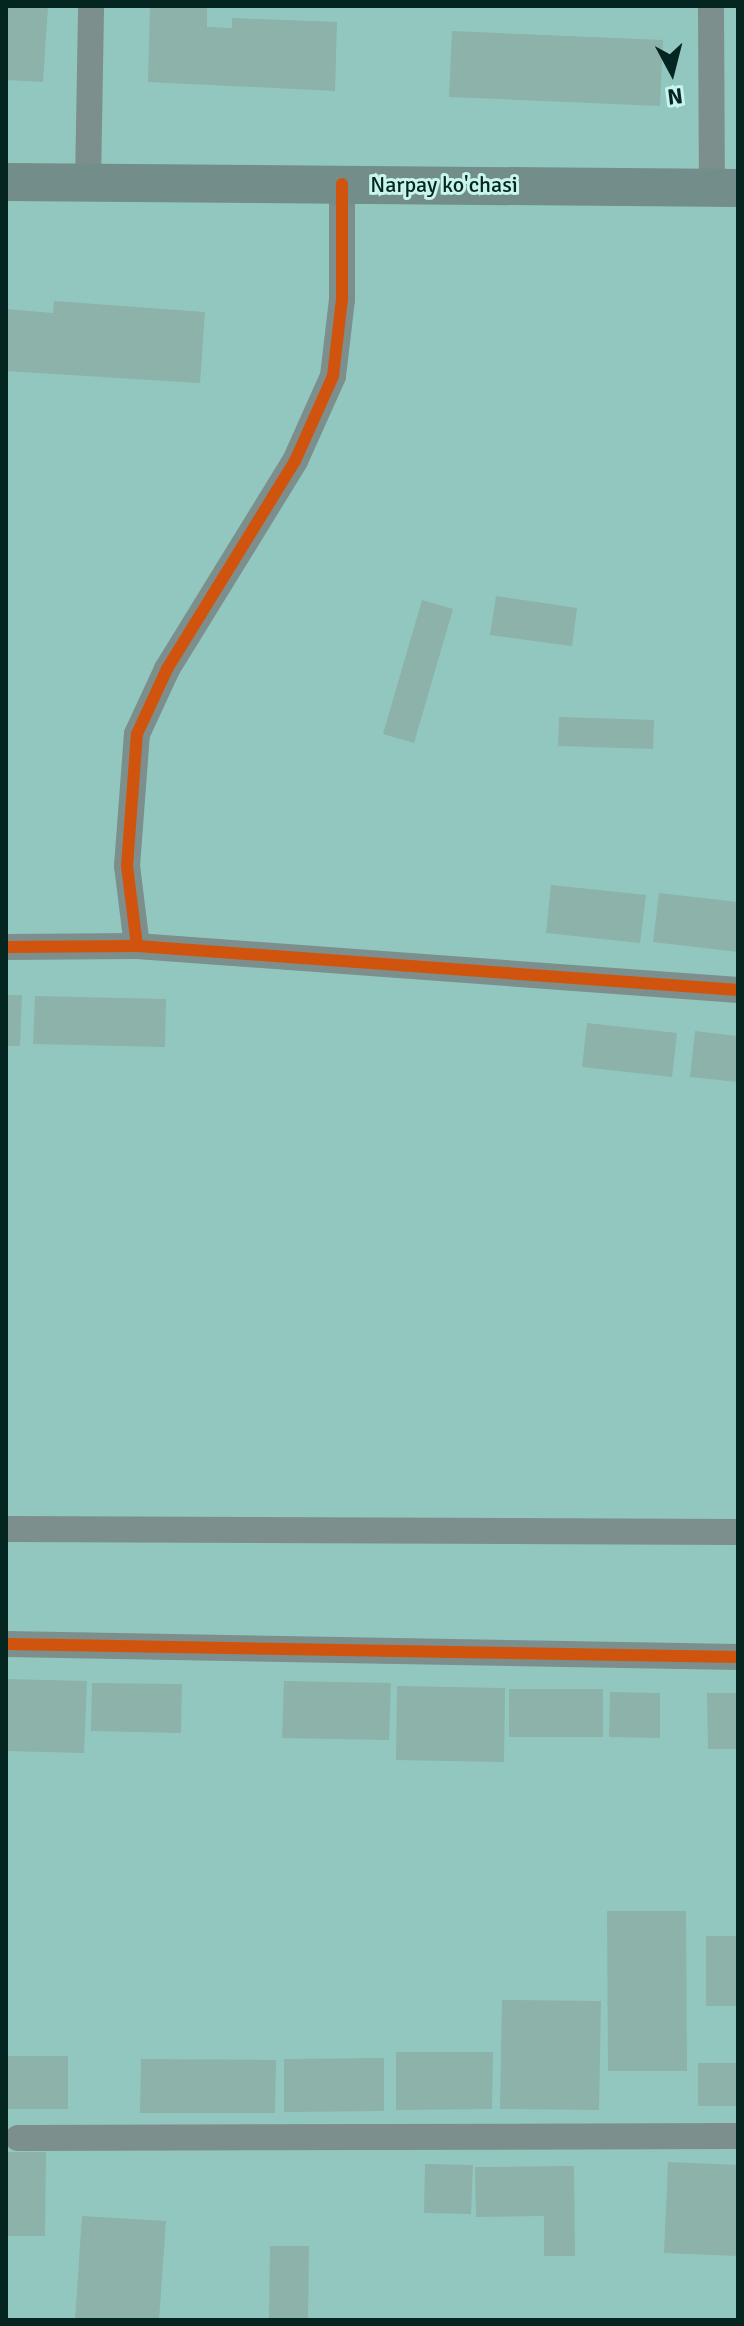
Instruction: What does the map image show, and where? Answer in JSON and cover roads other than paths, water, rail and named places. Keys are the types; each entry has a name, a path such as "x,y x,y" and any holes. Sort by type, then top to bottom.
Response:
{"main road":[{"name":"Narpay ko'chasi","path":"6,182 725,187"}],"street":[{"path":"88,183 91,6"},
{"path":"711,6 725,187"},
{"path":"137,946 127,866 137,734 167,669 295,461 333,376 342,299 342,184"},
{"path":"6,947 137,946 738,990"},
{"path":"6,1529 738,1532"},
{"path":"6,1644 738,1657"},
{"path":"18,2138 738,2136"}]}
